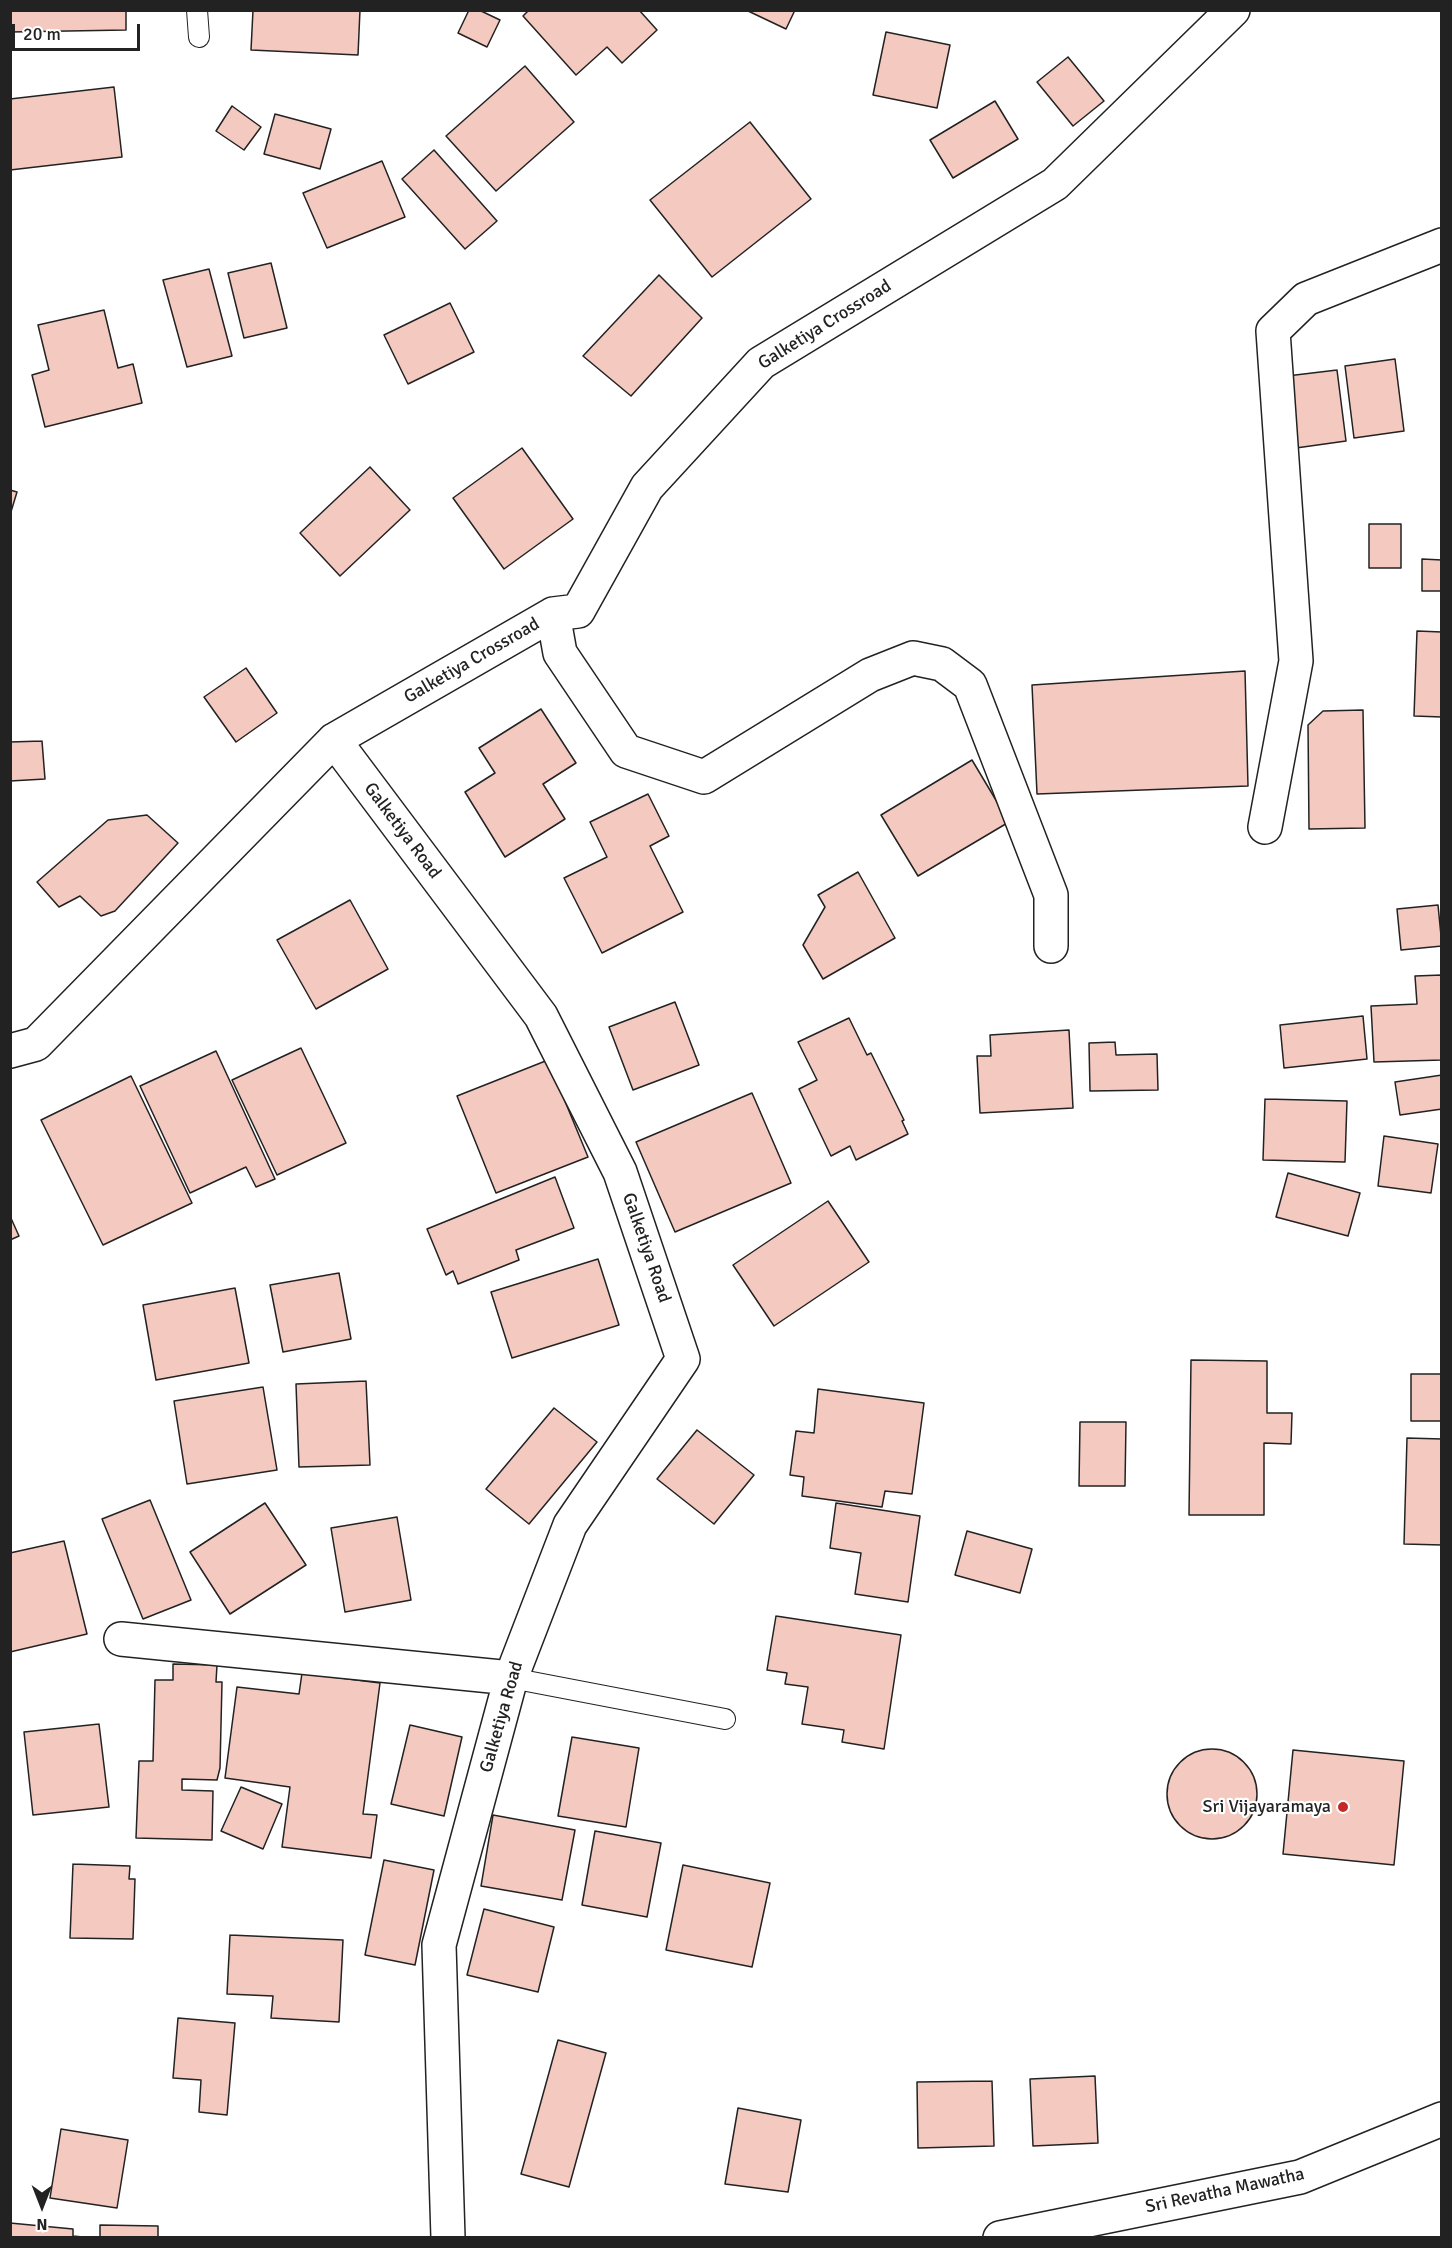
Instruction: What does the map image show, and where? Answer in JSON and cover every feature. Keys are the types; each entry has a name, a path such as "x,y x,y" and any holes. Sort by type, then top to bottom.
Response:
{"street":[{"name":"Galketiya Crossroad","path":"334,740 553,614 578,611 647,487 761,363 1055,183 1233,10"},
{"path":"1265,827 1296,661 1273,331 1306,299 1442,245"},
{"path":"553,614 560,653 626,751 704,777 870,675 913,658 942,663 970,685 979,707 1051,895 1051,946"},
{"path":"10,1051 36,1044 334,740"},
{"name":"Galketiya Road","path":"334,740 541,1016 620,1172 683,1359 570,1525 511,1678 439,1945 448,2238"},
{"path":"121,1639 511,1678"},
{"name":"Sri Revatha Mawatha","path":"1000,2238 1300,2176 1442,2119"}],"lane":[{"path":"197,10 199,37"},
{"path":"511,1678 725,1719"}],"building":[{"path":"10,10 126,10 126,30 10,32"},
{"path":"253,10 360,10 358,55 251,50"},
{"path":"469,10 479,10 500,20 487,47 458,33"},
{"path":"529,10 639,10 657,30 622,63 607,47 576,75 523,16"},
{"path":"746,10 795,10 786,29"},
{"path":"886,32 950,45 937,108 873,95"},
{"path":"1068,57 1104,101 1073,126 1037,82"},
{"path":"525,66 574,122 496,191 446,136"},
{"path":"114,87 122,157 10,170 10,99"},
{"path":"995,101 1018,139 953,178 930,140"},
{"path":"232,106 261,127 244,150 216,131"},
{"path":"275,114 331,129 320,169 264,154"},
{"path":"750,122 811,199 712,277 650,200"},
{"path":"434,150 497,221 465,249 402,179"},
{"path":"382,161 405,217 327,248 303,193"},
{"path":"271,263 287,328 244,338 228,273"},
{"path":"209,269 232,356 187,367 163,280"},
{"path":"659,275 702,318 631,396 583,356"},
{"path":"450,303 474,352 408,384 384,335"},
{"path":"104,310 118,368 133,364 142,403 45,427 32,375 49,370 38,325"},
{"path":"1395,359 1404,431 1354,438 1345,366"},
{"path":"1337,370 1346,441 1296,448 1287,376"},
{"path":"522,448 573,519 504,569 453,498"},
{"path":"370,467 410,510 340,576 300,533"},
{"path":"10,490 17,492 10,515"},
{"path":"1369,524 1401,524 1401,568 1369,568"},
{"path":"1422,559 1442,560 1442,591 1422,591"},
{"path":"1417,631 1442,632 1442,717 1414,716"},
{"path":"246,668 277,713 236,742 204,697"},
{"path":"1245,671 1248,786 1037,794 1032,685"},
{"path":"541,709 576,763 543,784 565,819 505,857 465,792 495,773 479,748"},
{"path":"1363,710 1365,828 1309,829 1308,725 1323,711"},
{"path":"42,741 45,779 10,781 10,742"},
{"path":"972,760 1009,822 918,876 881,815"},
{"path":"648,794 669,836 650,846 683,912 602,953 564,878 607,857 590,822"},
{"path":"147,815 178,843 115,911 101,916 80,896 59,907 37,882 108,820"},
{"path":"858,872 895,938 823,979 803,945 825,907 818,895"},
{"path":"350,900 388,969 316,1009 277,940"},
{"path":"1438,905 1442,946 1401,950 1397,909"},
{"path":"1442,975 1442,1060 1374,1062 1371,1006 1417,1004 1415,976"},
{"path":"675,1002 699,1065 633,1090 609,1027"},
{"path":"1363,1016 1367,1059 1284,1068 1280,1025"},
{"path":"849,1018 867,1055 871,1053 904,1120 902,1121 908,1134 856,1160 850,1146 831,1156 799,1089 817,1080 798,1042"},
{"path":"1069,1030 1073,1108 980,1113 977,1056 991,1056 990,1035"},
{"path":"1115,1042 1116,1055 1157,1054 1158,1090 1090,1091 1089,1043"},
{"path":"301,1048 346,1143 277,1175 232,1080"},
{"path":"216,1051 275,1179 256,1187 246,1167 190,1193 140,1086"},
{"path":"548,1060 588,1157 496,1193 457,1096"},
{"path":"1442,1075 1442,1109 1400,1115 1395,1082"},
{"path":"131,1076 192,1203 103,1245 41,1120"},
{"path":"752,1093 791,1183 675,1232 636,1142"},
{"path":"1265,1099 1347,1101 1345,1162 1263,1160"},
{"path":"1384,1136 1438,1144 1431,1193 1378,1186"},
{"path":"1288,1173 1360,1193 1348,1236 1276,1217"},
{"path":"555,1177 574,1228 516,1250 519,1260 458,1284 453,1271 446,1275 427,1229"},
{"path":"828,1201 869,1262 774,1326 733,1265"},
{"path":"10,1216 19,1236 10,1240"},
{"path":"598,1259 619,1325 512,1358 491,1292"},
{"path":"339,1273 351,1339 283,1352 270,1285"},
{"path":"235,1288 249,1363 156,1380 143,1305"},
{"path":"1191,1360 1267,1361 1267,1413 1292,1413 1291,1444 1264,1443 1264,1515 1189,1515"},
{"path":"1411,1374 1442,1374 1442,1421 1411,1421"},
{"path":"366,1381 370,1465 299,1467 296,1384"},
{"path":"263,1387 277,1470 187,1484 174,1401"},
{"path":"818,1389 924,1403 912,1494 885,1491 882,1507 802,1496 804,1477 790,1475 796,1431 814,1433"},
{"path":"554,1408 597,1442 529,1524 486,1489"},
{"path":"1080,1422 1126,1422 1125,1486 1079,1486"},
{"path":"697,1430 754,1475 714,1524 657,1479"},
{"path":"1407,1438 1442,1439 1442,1545 1404,1544"},
{"path":"150,1500 191,1600 143,1619 102,1519"},
{"path":"265,1503 306,1565 230,1614 190,1552"},
{"path":"836,1503 920,1516 908,1602 855,1594 861,1553 830,1548"},
{"path":"397,1517 411,1600 345,1612 331,1528"},
{"path":"967,1531 1032,1549 1020,1593 955,1575"},
{"path":"64,1541 87,1634 10,1652 10,1553"},
{"path":"776,1616 901,1635 884,1749 842,1742 844,1730 802,1724 808,1687 785,1684 787,1673 767,1670"},
{"path":"173,1664 217,1665 216,1682 222,1682 220,1768 217,1780 182,1779 182,1790 213,1791 212,1840 136,1838 139,1761 153,1761 155,1680 173,1680"},
{"path":"302,1673 380,1683 363,1814 377,1815 371,1858 282,1847 290,1787 225,1778 237,1687 299,1694"},
{"path":"99,1724 109,1807 33,1815 24,1732"},
{"path":"410,1725 462,1737 444,1816 391,1804"},
{"path":"572,1737 639,1748 626,1827 558,1816"},
{"path":"1212,1749 1229,1752 1244,1762 1254,1777 1257,1794 1254,1811 1244,1826 1229,1836 1212,1839 1195,1836 1180,1826 1170,1811 1167,1794 1170,1777 1180,1762 1195,1752"},
{"name":"Sri Vijayaramaya","path":"1293,1750 1404,1761 1394,1865 1283,1854"},
{"path":"241,1787 282,1804 263,1849 221,1831"},
{"path":"493,1815 575,1830 562,1900 481,1886"},
{"path":"595,1831 661,1843 647,1917 582,1905"},
{"path":"384,1860 434,1870 415,1965 365,1955"},
{"path":"73,1864 130,1866 129,1879 135,1879 133,1939 70,1938"},
{"path":"683,1865 770,1883 752,1967 666,1950"},
{"path":"484,1909 554,1927 538,1992 467,1975"},
{"path":"230,1935 343,1940 339,2022 271,2018 273,1996 227,1994"},
{"path":"178,2018 235,2023 227,2115 199,2112 201,2080 173,2078"},
{"path":"558,2040 606,2053 569,2187 521,2174"},
{"path":"1095,2076 1098,2143 1033,2146 1030,2079"},
{"path":"992,2081 994,2146 918,2148 917,2082"},
{"path":"738,2108 801,2120 788,2192 725,2184"},
{"path":"61,2129 128,2140 117,2208 50,2198"},
{"path":"10,2223 73,2229 73,2236 92,2238 10,2238"},
{"path":"100,2225 158,2226 158,2238 100,2238"}],"place":[{"name":"Sri Vijayaramaya","path":"1343,1807"}]}
